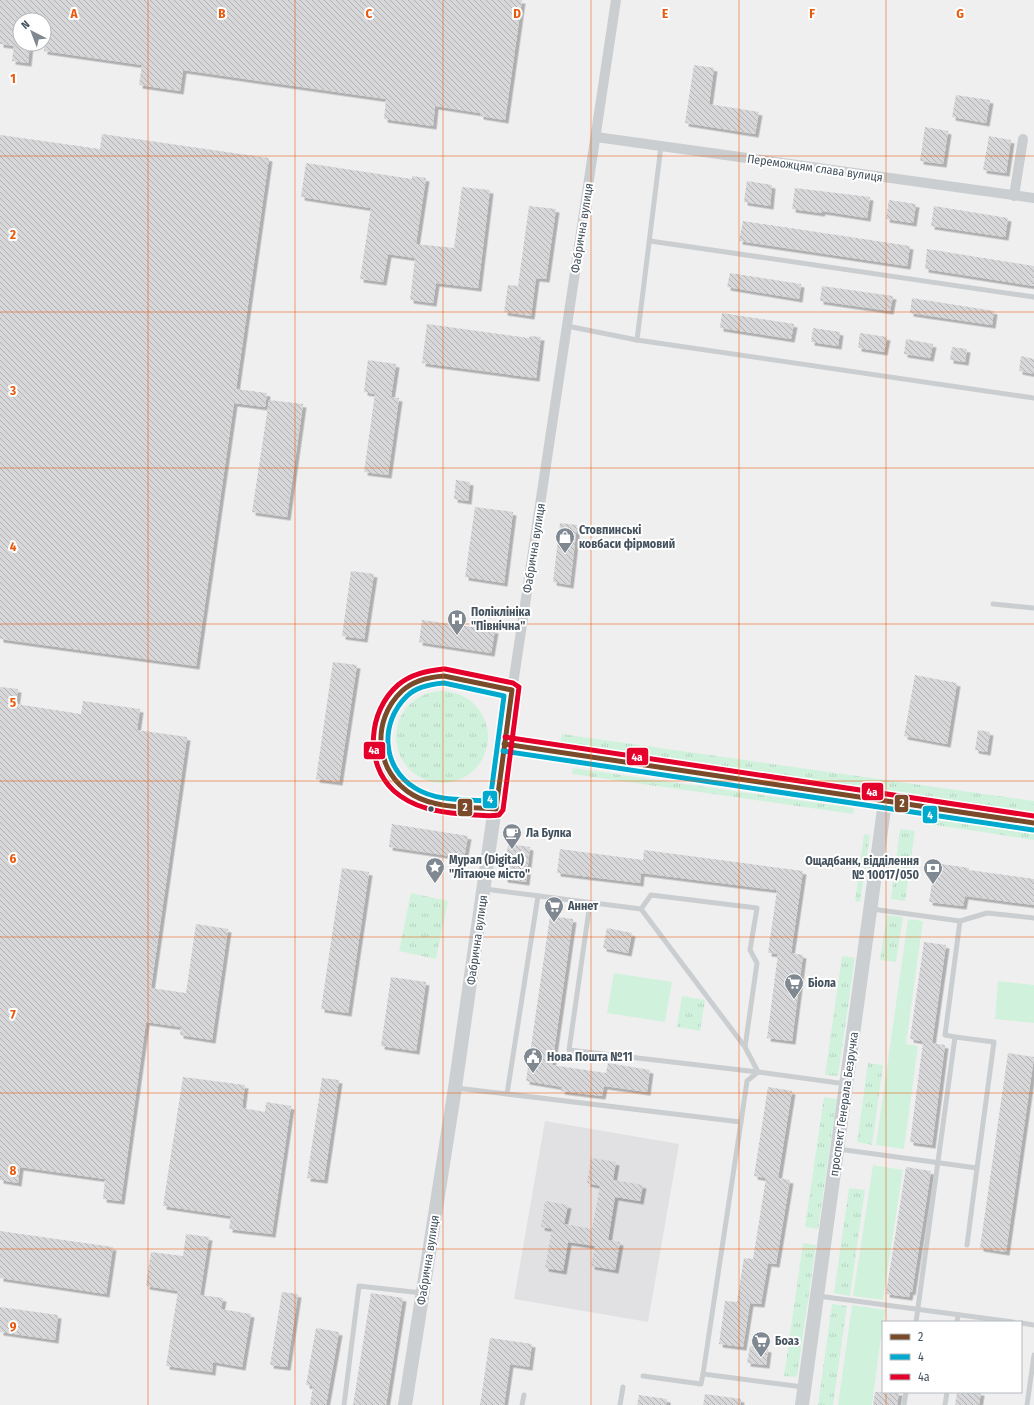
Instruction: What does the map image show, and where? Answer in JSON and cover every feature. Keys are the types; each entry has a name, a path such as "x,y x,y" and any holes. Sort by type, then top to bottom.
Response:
{"street":[{"name":"Фабрична вулиця","path":"405,1405 485,889 504,744 616,0"},
{"name":"Переможцям слава вулиця","path":"596,137 1034,198"},
{"path":"1014,196 1023,139"},
{"path":"496,809 432,803 411,795 394,781 383,761 380,739 381,728 384,717 395,698 403,690 422,680 433,677 455,677 512,690"},
{"path":"504,744 1034,823"},
{"name":"проспект Генерала Безручка","path":"802,1405 885,802"}],"lane":[{"path":"637,340 661,146"},
{"path":"650,241 1034,297"},
{"path":"567,326 637,340 1034,398"},
{"path":"993,604 1034,608"},
{"path":"485,889 641,909 745,1047 758,1072"},
{"path":"641,909 651,895 757,908 750,950 757,964 745,1047"},
{"path":"507,1094 538,896"},
{"path":"590,903 569,1050 847,1084"},
{"path":"871,909 960,921 987,913 1034,918"},
{"path":"960,921 944,1035 994,1042 967,1245"},
{"path":"916,1321 956,1036"},
{"path":"644,1376 701,1384 747,1081 758,1072"},
{"path":"455,1088 741,1122"},
{"path":"837,1149 977,1168"},
{"path":"344,1405 359,1286 423,1293"},
{"path":"817,1296 1005,1321"},
{"path":"957,1321 958,1315"},
{"path":"1022,1323 1034,1325"},
{"path":"1027,1405 1034,1355"},
{"path":"703,1374 804,1387"},
{"path":"620,1405 623,1387"},
{"path":"904,1405 906,1393"},
{"path":"945,1405 947,1393"},
{"path":"522,1405 524,1395"}],"shaded area":[{"path":"545,1121 679,1144 648,1322 514,1299"}],"green space":[{"path":"442,691 459,695 474,705 484,720 488,737 484,754 474,769 459,779 442,783 425,779 410,769 400,754 396,737 400,720 410,705 425,695"},
{"path":"562,734 1034,801 1034,812 560,745"},
{"path":"573,768 854,808 853,814 572,774"},
{"path":"930,819 1034,834 1034,840 929,824"},
{"path":"900,829 915,831 905,901 891,899"},
{"path":"864,834 870,835 860,902 855,901"},
{"path":"411,893 448,901 436,959 399,951"},
{"path":"887,915 903,917 896,962 880,960"},
{"path":"908,919 923,921 906,1044 918,1046 904,1149 876,1145"},
{"path":"842,956 855,958 838,1076 825,1075"},
{"path":"614,973 672,982 665,1022 607,1013"},
{"path":"998,981 1034,985 1034,1023 995,1019"},
{"path":"682,996 705,1000 700,1031 677,1027"},
{"path":"868,1063 883,1065 872,1145 857,1142"},
{"path":"824,1097 837,1099 818,1229 805,1227"},
{"path":"873,1165 903,1170 883,1300 853,1296"},
{"path":"849,1188 865,1190 850,1296 834,1293"},
{"path":"803,1243 816,1245 797,1377 784,1376"},
{"path":"832,1304 847,1306 833,1405 818,1405"},
{"path":"852,1305 886,1310 882,1321 872,1405 838,1405"}],"building":[{"path":"0,0 522,0 505,120 480,116 480,113 435,106 433,126 384,119 386,99 183,70 180,91 139,85 142,65 51,52 52,12 12,12 12,46 0,44"},
{"path":"13,52 29,52 28,63 12,61"},
{"path":"694,65 714,68 709,104 759,112 755,134 685,123"},
{"path":"956,95 990,100 986,123 952,117"},
{"path":"925,127 948,131 943,164 920,161"},
{"path":"102,134 269,158 236,389 267,393 265,407 234,403 196,666 0,639 0,135 100,149"},
{"path":"989,136 1011,140 1006,173 983,170"},
{"path":"306,163 412,179 412,176 426,178 416,244 454,248 462,187 490,190 478,288 436,283 433,303 410,300 415,258 388,254 383,282 360,279 371,208 301,197"},
{"path":"747,181 772,185 770,206 744,202"},
{"path":"795,188 870,197 867,218 822,211 821,213 792,209"},
{"path":"889,200 916,204 913,223 886,219"},
{"path":"529,206 556,209 546,279 536,278 531,316 504,312 508,285 518,286"},
{"path":"934,206 1008,218 1005,237 931,226"},
{"path":"743,221 910,246 907,266 739,241"},
{"path":"927,249 1034,266 1034,286 925,269"},
{"path":"730,273 801,284 799,299 727,287"},
{"path":"822,286 893,296 890,311 820,301"},
{"path":"912,298 994,311 992,325 910,313"},
{"path":"722,313 794,324 791,339 720,328"},
{"path":"427,324 529,338 530,336 541,337 536,378 422,363"},
{"path":"813,328 840,332 838,346 811,342"},
{"path":"860,333 887,337 884,352 858,348"},
{"path":"906,339 933,344 930,358 904,354"},
{"path":"952,347 967,349 965,362 950,360"},
{"path":"1021,356 1034,359 1034,374 1019,371"},
{"path":"368,360 396,364 391,397 399,398 388,475 364,472 375,394 364,392"},
{"path":"269,400 303,404 287,517 252,512"},
{"path":"456,480 470,482 468,501 454,499"},
{"path":"475,507 513,512 504,583 465,577"},
{"name":"Стовпинські ковбаси фірмовий","path":"560,523 577,525 570,585 553,582"},
{"path":"351,571 374,574 364,639 342,636"},
{"name":"Поліклініка \"Північна\"","path":"422,620 495,630 491,653 419,642"},
{"path":"333,662 357,665 339,782 316,779"},
{"path":"915,675 957,683 947,744 904,736"},
{"path":"0,687 18,689 16,704 81,714 83,701 140,709 137,730 187,737 151,988 186,993 196,924 228,929 212,1040 180,1035 181,1027 146,1022 121,1201 103,1199 105,1179 20,1167 18,1183 0,1180"},
{"path":"978,730 990,732 987,752 975,750"},
{"path":"392,824 468,836 464,858 389,847"},
{"path":"508,844 530,847 526,882 504,879"},
{"path":"560,849 643,860 644,850 803,871 791,953 803,955 792,1041 767,1038 778,954 768,953 777,890 641,873 640,883 557,873"},
{"path":"935,863 969,868 969,870 1034,879 1034,905 965,896 963,906 929,902"},
{"path":"342,868 369,872 348,1013 321,1009"},
{"path":"550,916 573,919 552,1065 606,1073 608,1063 650,1070 647,1092 604,1086 602,1096 561,1091 562,1087 526,1081"},
{"path":"607,928 632,933 628,953 603,948"},
{"path":"924,942 946,945 932,1043 910,1039"},
{"path":"391,977 426,982 416,1051 381,1046"},
{"path":"923,1042 945,1045 932,1145 910,1142"},
{"path":"1008,1053 1034,1057 1006,1252 980,1248"},
{"path":"183,1077 245,1085 242,1108 265,1112 266,1102 291,1106 272,1234 229,1229 231,1216 163,1206"},
{"path":"322,1078 339,1080 324,1180 307,1178"},
{"path":"768,1087 792,1091 778,1178 790,1180 776,1264 768,1263 761,1304 750,1303 743,1347 719,1344 725,1301 737,1302 744,1258 753,1259 766,1178 754,1176"},
{"path":"591,1158 616,1162 613,1180 643,1185 640,1201 615,1197 608,1240 620,1242 615,1270 591,1266 595,1246 568,1242 563,1271 545,1268 552,1229 541,1227 545,1201 568,1205 564,1224 592,1229 600,1186 587,1183"},
{"path":"906,1167 931,1171 912,1292 910,1291 909,1297 886,1294"},
{"path":"0,1231 113,1247 106,1294 0,1278"},
{"path":"186,1234 209,1237 200,1295 223,1298 221,1309 251,1314 242,1367 213,1362 212,1372 166,1366 178,1291 146,1286 151,1252 183,1256"},
{"path":"282,1292 298,1294 287,1367 270,1365"},
{"path":"371,1293 403,1298 386,1405 353,1405"},
{"path":"0,1307 58,1315 55,1340 0,1332"},
{"path":"316,1328 339,1332 326,1405 310,1405 313,1386 306,1385"},
{"path":"490,1338 532,1344 529,1367 510,1364 504,1405 480,1405"},
{"path":"750,1346 768,1349 766,1365 747,1363"},
{"path":"875,1392 899,1393 897,1405 873,1405"},
{"path":"957,1393 981,1393 979,1405 955,1405"},
{"path":"705,1394 741,1399 740,1405 703,1405"},
{"path":"639,1395 667,1399 667,1405 637,1405"}],"transit line":[{"name":"4а","path":"443,669 425,672 408,678 398,685 388,696 380,709 376,723 374,752 378,766 384,779 394,791 401,797 418,805 453,813 486,816 499,815 503,810 519,687 513,683 445,669"},
{"name":"2","path":"444,676 512,690 496,809 443,805 422,800 400,785 391,774 384,760 381,746 381,731 385,717 392,703 402,691 416,682 433,677 444,676"},
{"name":"4","path":"444,683 504,696 490,801 452,799 433,796 415,788 404,779 396,769 391,757 388,745 389,732 392,719 398,707 407,696 415,690 429,685 444,683"},
{"name":"4а","path":"505,737 1034,816"},
{"name":"2","path":"504,744 1034,823"},
{"name":"4","path":"503,751 1033,830"}],"place":[{"name":"Стовпинські ковбаси фірмовий","path":"565,554"},
{"name":"Поліклініка \"Північна\"","path":"457,636"},
{"name":"Ла Булка","path":"512,850"},
{"name":"Мурал (Digital) \"Літаюче місто\"","path":"435,884"},
{"name":"Ощадбанк, відділення № 10017/050","path":"933,885"},
{"name":"Аннет","path":"554,923"},
{"name":"Біола","path":"794,1000"},
{"name":"Нова Пошта №11","path":"533,1074"},
{"name":"Боаз","path":"761,1358"}]}
